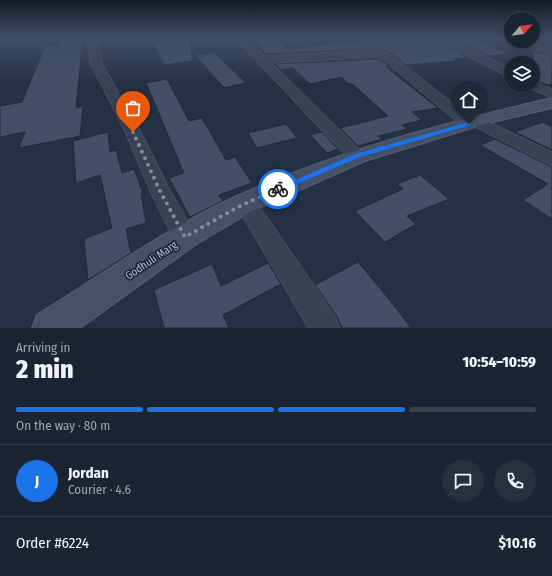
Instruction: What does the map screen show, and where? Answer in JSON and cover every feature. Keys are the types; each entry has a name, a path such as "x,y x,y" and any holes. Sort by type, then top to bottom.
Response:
{"main road":[{"name":"Godhuli Marg","path":"50,328 185,237 243,204 358,156 472,123 552,103"}],"street":[{"path":"94,53 96,63 133,132 160,191 185,237"},
{"path":"256,53 358,156"},
{"path":"263,60 365,53"},
{"path":"374,53 383,54 472,123 552,160"},
{"path":"469,53 504,71"},
{"path":"540,88 552,94"},
{"path":"243,204 254,216 325,328"}],"building":[{"path":"42,53 81,53 76,108 83,106 80,136 19,148 25,132 0,137 0,106 22,102"},
{"path":"158,53 192,53 192,61 164,65"},
{"path":"215,53 246,83 224,88 195,55"},
{"path":"391,53 459,53 467,58 454,59 458,61 406,65"},
{"path":"484,53 508,54 489,56"},
{"path":"533,53 540,53 552,57 552,85 540,82 540,56 533,56"},
{"path":"379,59 389,66 386,67 438,108 412,112 422,120 402,125 407,129 378,136 382,139 358,146 340,128 388,116 352,84 348,84 342,77 310,84 293,68 281,70 275,64"},
{"path":"167,79 189,121 202,118 226,160 235,157 252,183 219,195 223,201 190,217 169,178 184,173 146,83"},
{"path":"543,122 552,127 552,150 515,132"},
{"path":"286,124 297,138 257,148 248,133"},
{"path":"108,132 110,152 116,150 122,173 134,169 143,193 141,193 146,223 126,229 131,253 88,280 84,239 112,228 100,175 76,183 73,141"},
{"path":"322,132 338,149 327,153 310,135"},
{"path":"495,139 552,167 552,219 523,200 548,184 480,145"},
{"path":"420,175 449,199 407,216 416,224 385,242 355,211 403,189 397,184"},
{"path":"358,262 411,328 342,328 337,316 315,285"},
{"path":"268,263 281,284 223,315 229,328 164,328 154,290 212,264 221,286"}],"way so far":[{"path":"133,132 160,191 185,237 243,204 278,189"}],"route":[{"path":"278,189 358,156 469,124"}]}
